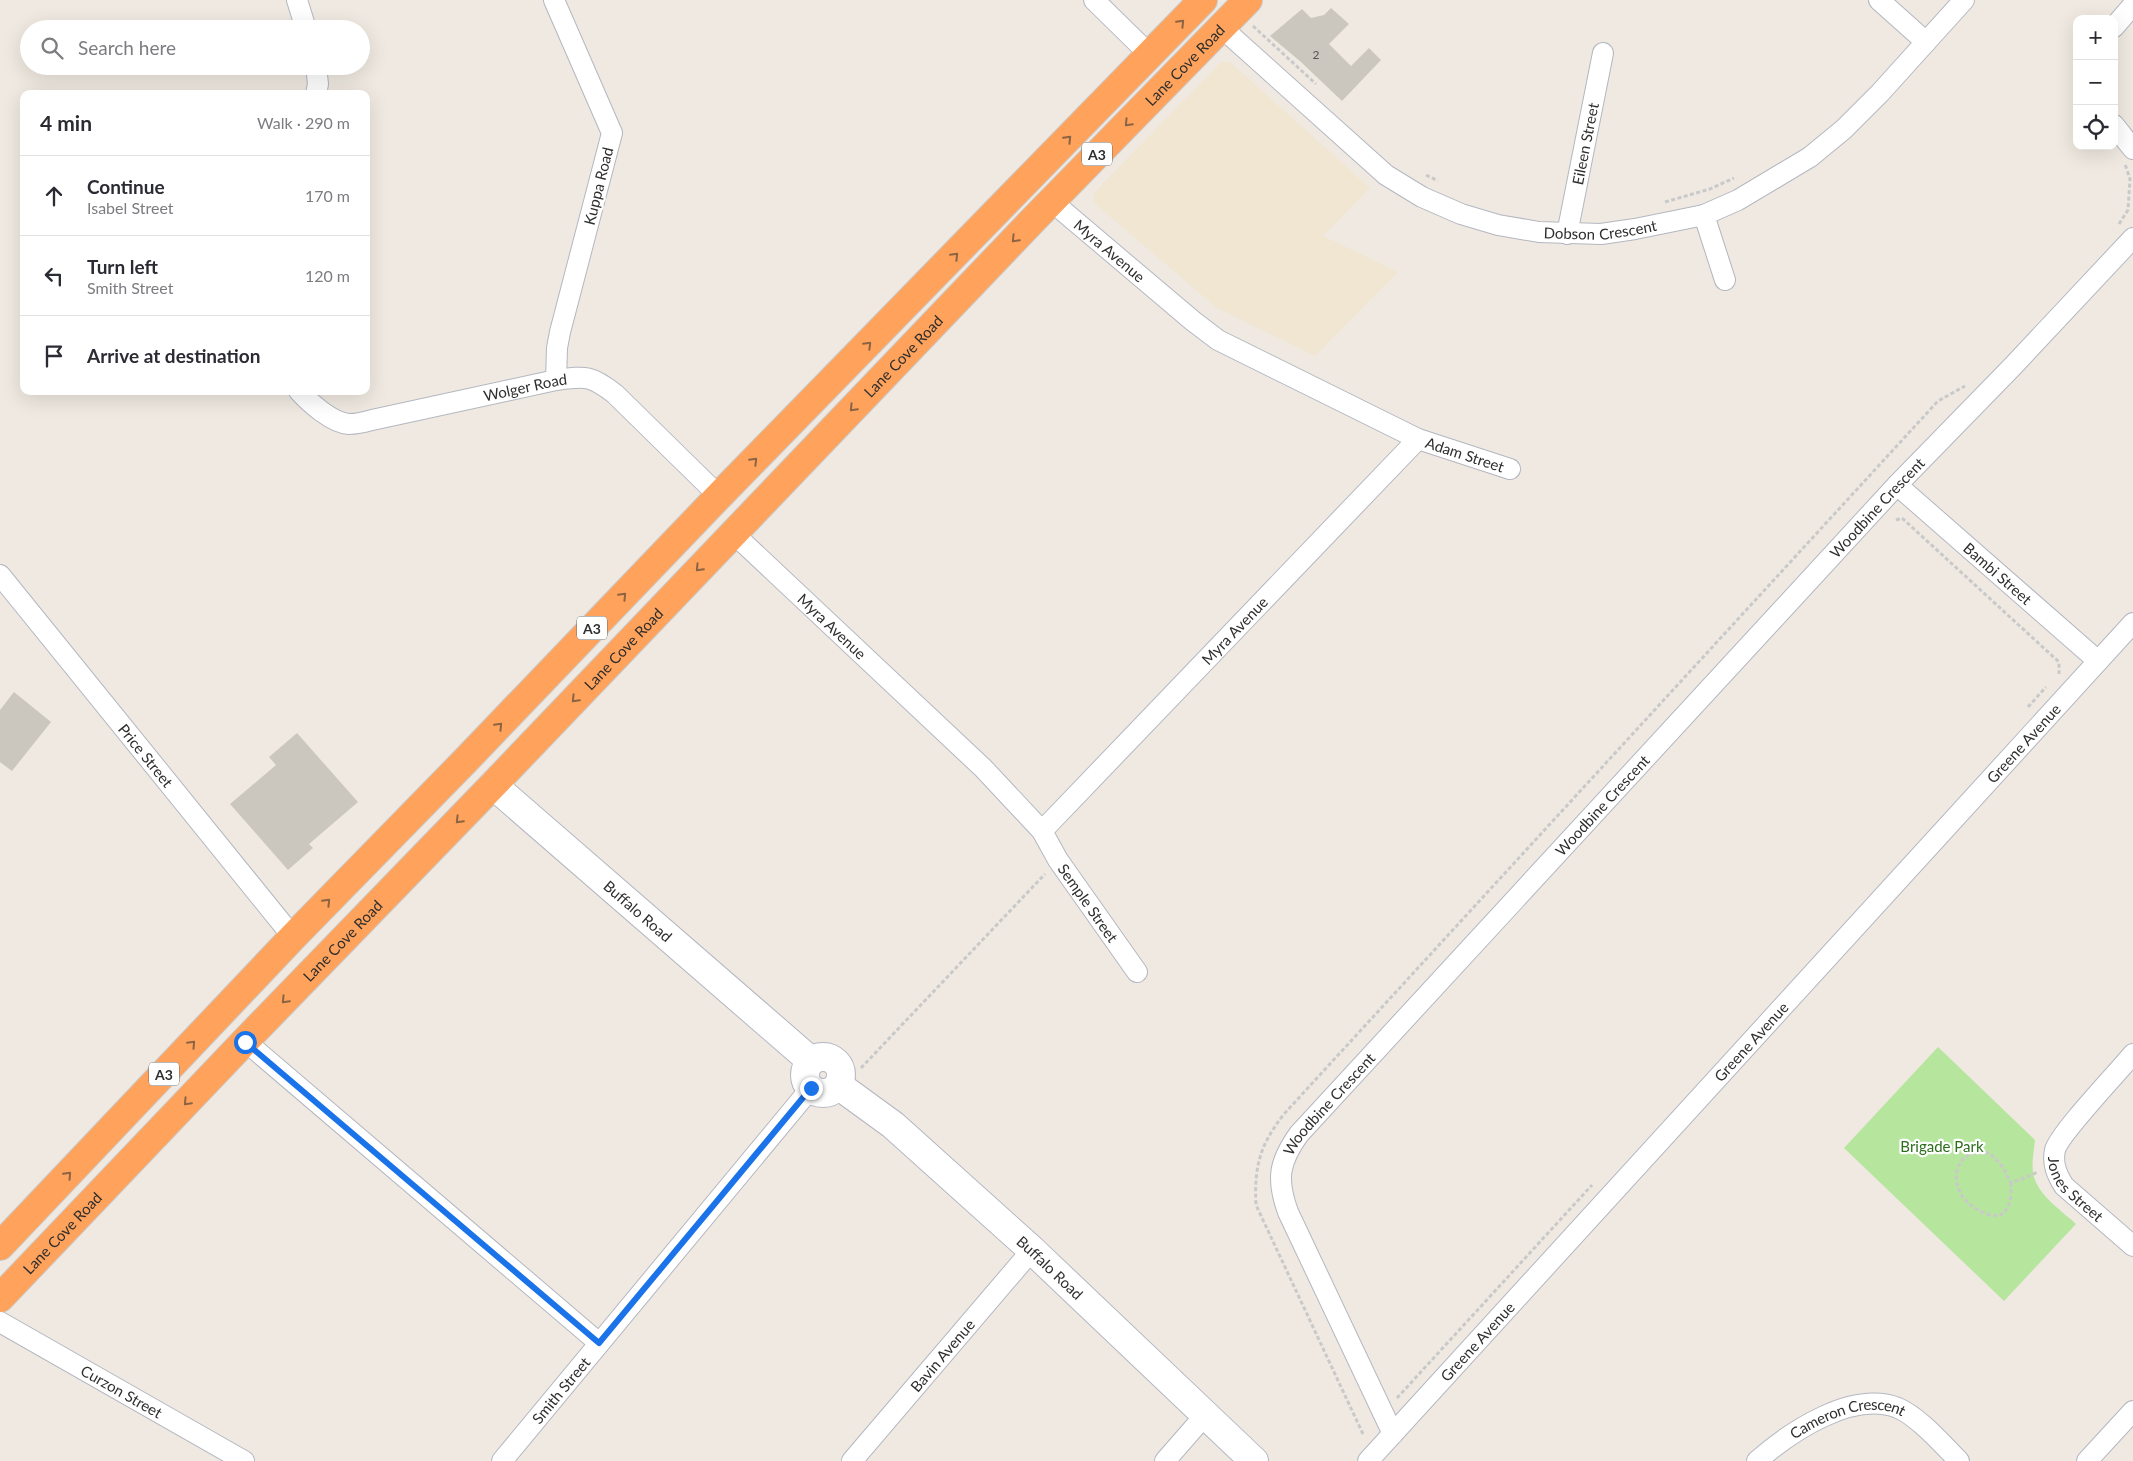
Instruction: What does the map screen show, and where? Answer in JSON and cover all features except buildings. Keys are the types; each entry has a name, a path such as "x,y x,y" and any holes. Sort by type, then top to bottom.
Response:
{"highway":[{"name":"Lane Cove Road","path":"0,1246 293,937 1203,0"},
{"name":"Lane Cove Road","path":"0,1298 1053,200 1248,0"},
{"name":"Buffalo Road","path":"465,761 493,786"}],"street":[{"path":"297,0 303,20"},
{"name":"Kuppa Road","path":"554,0 612,133 560,332 557,348 556,380"},
{"path":"1094,0 1150,55"},
{"path":"1879,0 1926,42"},
{"name":"Dobson Crescent","path":"1221,26 1386,176 1422,196 1461,214 1498,225 1567,234 1601,234 1636,230 1704,214 1738,200 1810,156 1844,129 1964,0"},
{"path":"2118,22 2133,5"},
{"name":"Eileen Street","path":"1567,234 1603,53"},
{"path":"317,75 317,90"},
{"path":"2118,133 2127,152"},
{"name":"Myra Avenue","path":"733,533 983,768 1042,831 1418,439 1218,340 1193,321 1053,200"},
{"path":"1704,214 1725,280"},
{"name":"Woodbine Crescent","path":"1393,1434 1302,1246 1281,1192 1283,1159 1288,1149 1299,1134 1897,485 2020,359 2126,232"},
{"name":"Wolger Road","path":"303,395 322,412 348,424 556,380 584,376 600,381 615,394 720,496"},
{"name":"Adam Street","path":"1418,439 1510,469"},
{"name":"Bambi Street","path":"1897,485 2098,661"},
{"name":"Price Street","path":"0,575 293,937"},
{"name":"Greene Avenue","path":"1368,1461 2133,623"},
{"name":"Buffalo Road","path":"493,786 811,1061"},
{"name":"Semple Street","path":"1042,831 1058,860 1138,972"},
{"path":"245,1042 599,1343"},
{"name":"Jones Street","path":"2133,1054 2066,1132 2055,1148 2054,1166 2064,1186 2133,1246"},
{"path":"821,1057 832,1060 836,1064 841,1074 838,1084 834,1089 822,1093 806,1084 805,1072 811,1061 821,1057"},
{"name":"Buffalo Road","path":"838,1084 893,1125 1032,1250 1254,1461"},
{"name":"Smith Street","path":"502,1461 811,1088"},
{"name":"Bavin Avenue","path":"852,1461 1032,1250"},
{"name":"Curzon Street","path":"0,1322 244,1461"},
{"name":"Cameron Crescent","path":"1757,1461 1772,1447 1834,1411 1861,1404 1884,1404 1900,1409 1919,1423 1959,1461"},
{"path":"2087,1461 2133,1410"},
{"path":"1165,1461 1206,1414"}],"path":[{"path":"2126,232 2130,179 2127,152"},
{"path":"1896,520 1902,518 2059,662 2060,672 2053,679"},
{"path":"2028,707 2047,686"},
{"path":"861,1068 1058,860"},
{"path":"1988,1153 1998,1161 2011,1183 2010,1204 2007,1211 2001,1216 1988,1214 1974,1207 1963,1196 1956,1177 1962,1160 1971,1154 1988,1153"},
{"path":"2011,1183 2054,1166"}],"shaded area":[{"path":"1221,62 1230,62 1370,188 1323,236 1398,272 1315,356 1217,308 1093,202 1094,193"}],"green space":[{"name":"Brigade Park","path":"1938,1047 2035,1140 2033,1165 2038,1187 2047,1198 2076,1224 2004,1301 1844,1148"}],"route":[{"path":"245,1042 599,1343 811,1088"}]}
